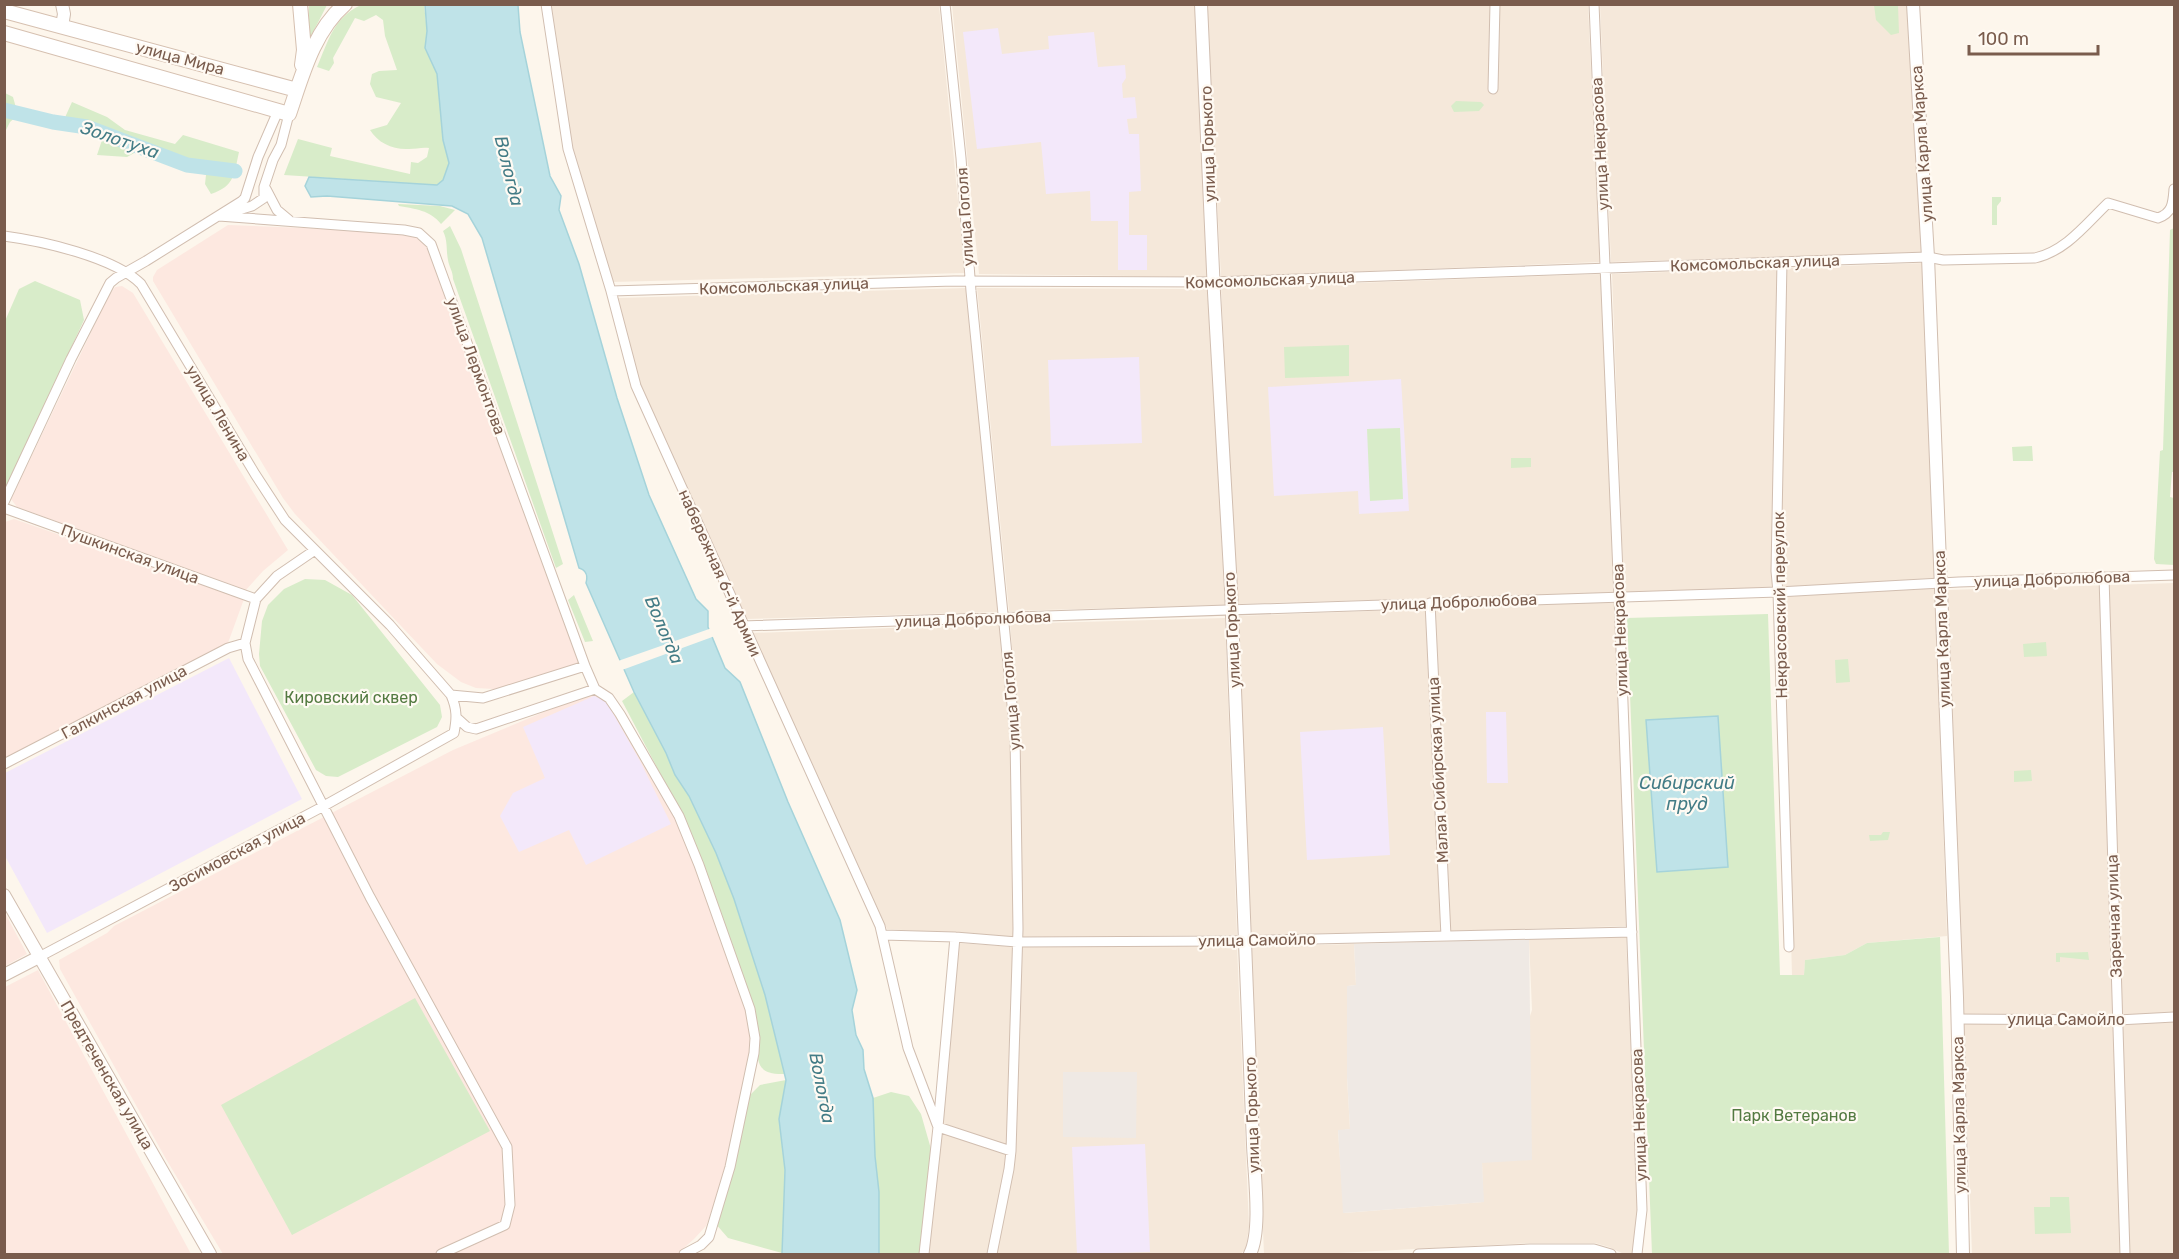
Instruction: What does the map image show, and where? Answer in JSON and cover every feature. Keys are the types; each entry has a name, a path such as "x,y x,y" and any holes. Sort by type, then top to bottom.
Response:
{"main road":[{"path":"300,4 306,67"},
{"path":"283,113 320,35 335,13 345,4"},
{"name":"улица Мира","path":"4,11 294,89"},
{"path":"57,48 62,26"},
{"name":"улица Мира","path":"4,33 283,113"},
{"path":"294,89 304,50"}],"street":[{"path":"62,4 62,26"},
{"name":"набережная 6-й Армии","path":"546,4 568,149 611,291 636,386 883,935 908,1048 938,1127"},
{"name":"улица Гоголя","path":"945,4 1015,735 1017,942 1011,1151 992,1254"},
{"name":"улица Горького","path":"1201,4 1245,941 1256,1224 1250,1254"},
{"path":"1492,89 1495,4"},
{"name":"улица Некрасова","path":"1594,4 1642,1210 1637,1254"},
{"name":"улица Карла Маркса","path":"1913,4 1929,257 1957,1019 1963,1254"},
{"path":"4,502 104,294 116,278 245,198 258,157 283,113"},
{"path":"219,216 255,205 264,198 264,187 281,145 283,113"},
{"path":"250,184 258,192 264,187"},
{"path":"250,184 257,212 265,219"},
{"path":"264,187 276,210 291,221"},
{"name":"Комсомольская улица","path":"611,291 970,282 1214,282 1929,257 1943,260 2035,258 2047,255 2064,246 2108,203 2158,218 2164,216 2172,207 2175,189"},
{"name":"улица Лермонтова","path":"219,216 393,229 419,233 431,244 595,689"},
{"path":"4,236 54,246 128,272"},
{"name":"Некрасовский переулок","path":"1782,262 1776,571 1789,947"},
{"name":"улица Ленина","path":"128,272 141,284 271,500 285,519 390,625 451,695 456,707 457,718"},
{"name":"Пушкинская улица","path":"4,508 256,599"},
{"path":"315,550 277,576 261,591 256,599 245,643 252,669 322,807 418,989 507,1147 510,1205 505,1225 441,1254"},
{"name":"улица Добролюбова","path":"743,626 1778,592 2175,574"},
{"name":"Заречная улица","path":"2104,577 2125,1254"},
{"name":"Малая Сибирская улица","path":"1430,603 1446,936"},
{"name":"Галкинская улица","path":"4,764 228,648 245,643"},
{"path":"451,695 483,698 585,666"},
{"path":"457,718 467,727 476,729 595,689 609,698 620,714 679,816 730,950 753,1023 754,1044 752,1069 730,1167 713,1227 709,1237 701,1245 684,1254"},
{"name":"Зосимовская улица","path":"4,975 322,807 454,733 457,718"},
{"name":"Предтеченская улица","path":"4,895 210,1254"},
{"name":"улица Самойло","path":"883,935 1017,942 1245,941 1632,932"},
{"name":"набережная 6-й Армии","path":"924,1254 955,937"},
{"name":"улица Самойло","path":"1957,1019 2118,1020 2175,1017"},
{"path":"938,1127 1011,1151"},
{"path":"1418,1254 1530,1249 1594,1249 1611,1254"}],"shaded area":[{"path":"550,5 939,5 965,273 612,282 572,148"},
{"path":"952,5 1196,5 1208,277 979,274"},
{"path":"1207,5 1588,5 1600,262 1221,277"},
{"path":"1600,5 1909,5 1924,252 1611,262"},
{"path":"998,28 1002,54 1049,49 1048,36 1094,32 1098,67 1125,65 1126,78 1122,84 1123,98 1135,97 1137,118 1127,119 1129,134 1139,134 1141,191 1129,192 1129,235 1147,235 1147,270 1118,270 1118,221 1091,221 1090,191 1046,194 1041,142 977,149 963,32"},
{"path":"228,225 404,232 426,240 579,660 576,666 552,677 494,689 476,688 461,682 437,664 295,514 283,498 153,281 157,270"},
{"path":"1925,263 1935,578 1780,588 1784,268"},
{"path":"1779,268 1775,588 1624,593 1612,274"},
{"path":"1601,274 1615,593 1237,604 1221,288"},
{"path":"122,286 133,293 288,550 263,571 246,590 17,507 11,499 108,297 115,287"},
{"path":"967,288 999,612 746,619 640,384 617,298"},
{"path":"977,288 1209,289 1225,605 1009,611"},
{"path":"1139,357 1142,443 1051,446 1048,360"},
{"path":"1401,379 1409,511 1359,514 1358,491 1274,496 1268,387"},
{"path":"14,519 244,599 228,643 5,759 5,522"},
{"path":"2174,583 2174,1254 1972,1254 1948,590"},
{"path":"1935,588 1947,936 1867,943 1845,955 1805,960 1804,975 1792,975 1782,597"},
{"path":"1615,602 1626,926 1449,931 1433,608"},
{"path":"1426,609 1442,931 1251,935 1238,616"},
{"path":"1225,618 1237,935 1022,937 1020,735 1010,624"},
{"path":"999,624 1011,735 1014,937 887,929 752,633"},
{"path":"229,658 302,799 47,933 5,856 5,773"},
{"path":"592,692 608,699 676,817 727,950 750,1024 751,1053 728,1166 706,1226 677,1254 223,1254 166,1159 60,969 59,960 107,933 114,926 453,750"},
{"path":"594,696 606,701 640,761 671,824 586,865 569,830 519,852 500,816 513,793 545,778 523,727"},
{"path":"1486,712 1506,712 1508,783 1487,783"},
{"path":"1383,727 1390,855 1307,860 1300,732"},
{"path":"5,913 27,954 4,966"},
{"path":"1626,937 1638,1210 1632,1254 1624,1254 1595,1243 1529,1243 1319,1254 1264,1254 1251,947 1354,944 1356,985 1348,986 1347,1077 1350,1129 1338,1131 1344,1213 1483,1202 1482,1162 1532,1010 1529,939"},
{"path":"1529,939 1532,1160 1482,1163 1484,1202 1343,1213 1338,1130 1350,1129 1347,1077 1347,986 1356,985 1354,944"},
{"path":"957,943 1017,947 1237,946 1249,1226 1246,1248 1241,1254 929,1254"},
{"path":"38,970 191,1254 5,1254 5,987"},
{"path":"1063,1072 1137,1072 1136,1138 1063,1137"},
{"path":"1145,1144 1150,1252 1077,1254 1072,1147"}],"green space":[{"path":"309,5 327,5 308,40"},
{"path":"361,5 424,5 427,31 425,48 437,74 443,140 449,163 443,180 437,185 284,175 298,139 332,148 330,156 410,174 411,162 418,163 427,157 429,148 392,147 377,139 370,130 387,125 401,103 376,97 370,84 372,74 379,71 397,70 385,36 383,20 376,15 364,21 355,18 333,58 334,63 329,71 317,67 338,23 344,16"},
{"path":"1874,5 1898,5 1899,33 1891,35 1876,20"},
{"path":"5,93 13,97 18,115 10,122 5,132"},
{"path":"1456,101 1481,102 1484,105 1479,111 1454,112 1451,106"},
{"path":"72,102 107,117 125,130 175,144 183,135 239,152 232,178 225,187 211,194 205,184 206,175 136,152 127,157 97,155 103,137 88,126 62,124"},
{"path":"1992,197 2001,197 1997,206 1997,225 1992,225"},
{"path":"398,204 440,206 455,210 441,224 427,213"},
{"path":"450,226 461,249 563,564 556,568 453,279 443,231"},
{"path":"2174,228 2174,472 2172,472 2170,497 2174,498 2174,565 2156,564 2154,559 2160,451 2163,450 2170,230"},
{"path":"35,281 80,300 84,320 5,491 5,321 19,289"},
{"path":"1349,345 1349,376 1285,378 1284,347"},
{"path":"1400,428 1403,499 1370,501 1367,429"},
{"path":"2032,446 2033,461 2013,461 2012,447"},
{"path":"1511,458 1531,458 1531,467 1511,468"},
{"name":"Кировский сквер","path":"305,579 325,580 352,595 440,705 442,717 437,727 338,777 326,776 316,770 260,666 262,621 268,605 284,589"},
{"path":"574,595 593,641 585,642 568,600"},
{"name":"Парк Ветеранов","path":"1768,614 1780,975 1804,975 1805,960 1845,955 1867,943 1940,937 1949,1254 1652,1254 1627,618"},
{"path":"2046,642 2047,656 2024,657 2023,644"},
{"path":"1848,659 1850,682 1836,683 1835,660"},
{"path":"634,692 675,775 689,796 716,853 734,899 765,995 785,1074 768,1072 763,1069 758,1060 757,1037 682,815 622,701"},
{"path":"2031,770 2032,781 2014,782 2014,771"},
{"path":"1883,832 1890,832 1888,840 1870,841 1869,835 1881,835"},
{"path":"2088,952 2089,960 2060,957 2060,962 2056,962 2056,953"},
{"path":"415,998 490,1131 292,1235 221,1105"},
{"path":"786,1080 779,1119 785,1170 782,1253 728,1238 715,1223 734,1167 750,1095 760,1085"},
{"path":"891,1092 909,1096 921,1114 931,1149 920,1254 879,1254 879,1192 873,1098"},
{"path":"2050,1197 2069,1197 2071,1233 2035,1234 2034,1207 2050,1207"}],"water":[{"name":"Вологда","path":"425,5 518,5 520,32 550,176 561,196 559,210 579,264 617,398 649,495 696,599 708,611 708,627 725,668 740,682 788,802 840,920 857,990 852,1010 856,1035 863,1050 864,1069 873,1098 879,1192 879,1254 782,1254 785,1170 779,1119 786,1080 765,995 734,899 716,853 689,796 675,775 634,692 586,583 586,574 579,568 482,238 468,214 452,206 327,196 311,197 305,186 309,177 437,185 443,180 449,163 443,140 437,74 425,48 427,31"},
{"name":"Сибирский пруд","path":"1718,716 1728,867 1657,872 1646,720"}],"pier":[{"path":"712,628 715,636 622,670 618,661"}],"waterway":[{"name":"Золотуха","path":"4,110 53,122 87,127 187,165 235,171"}]}
